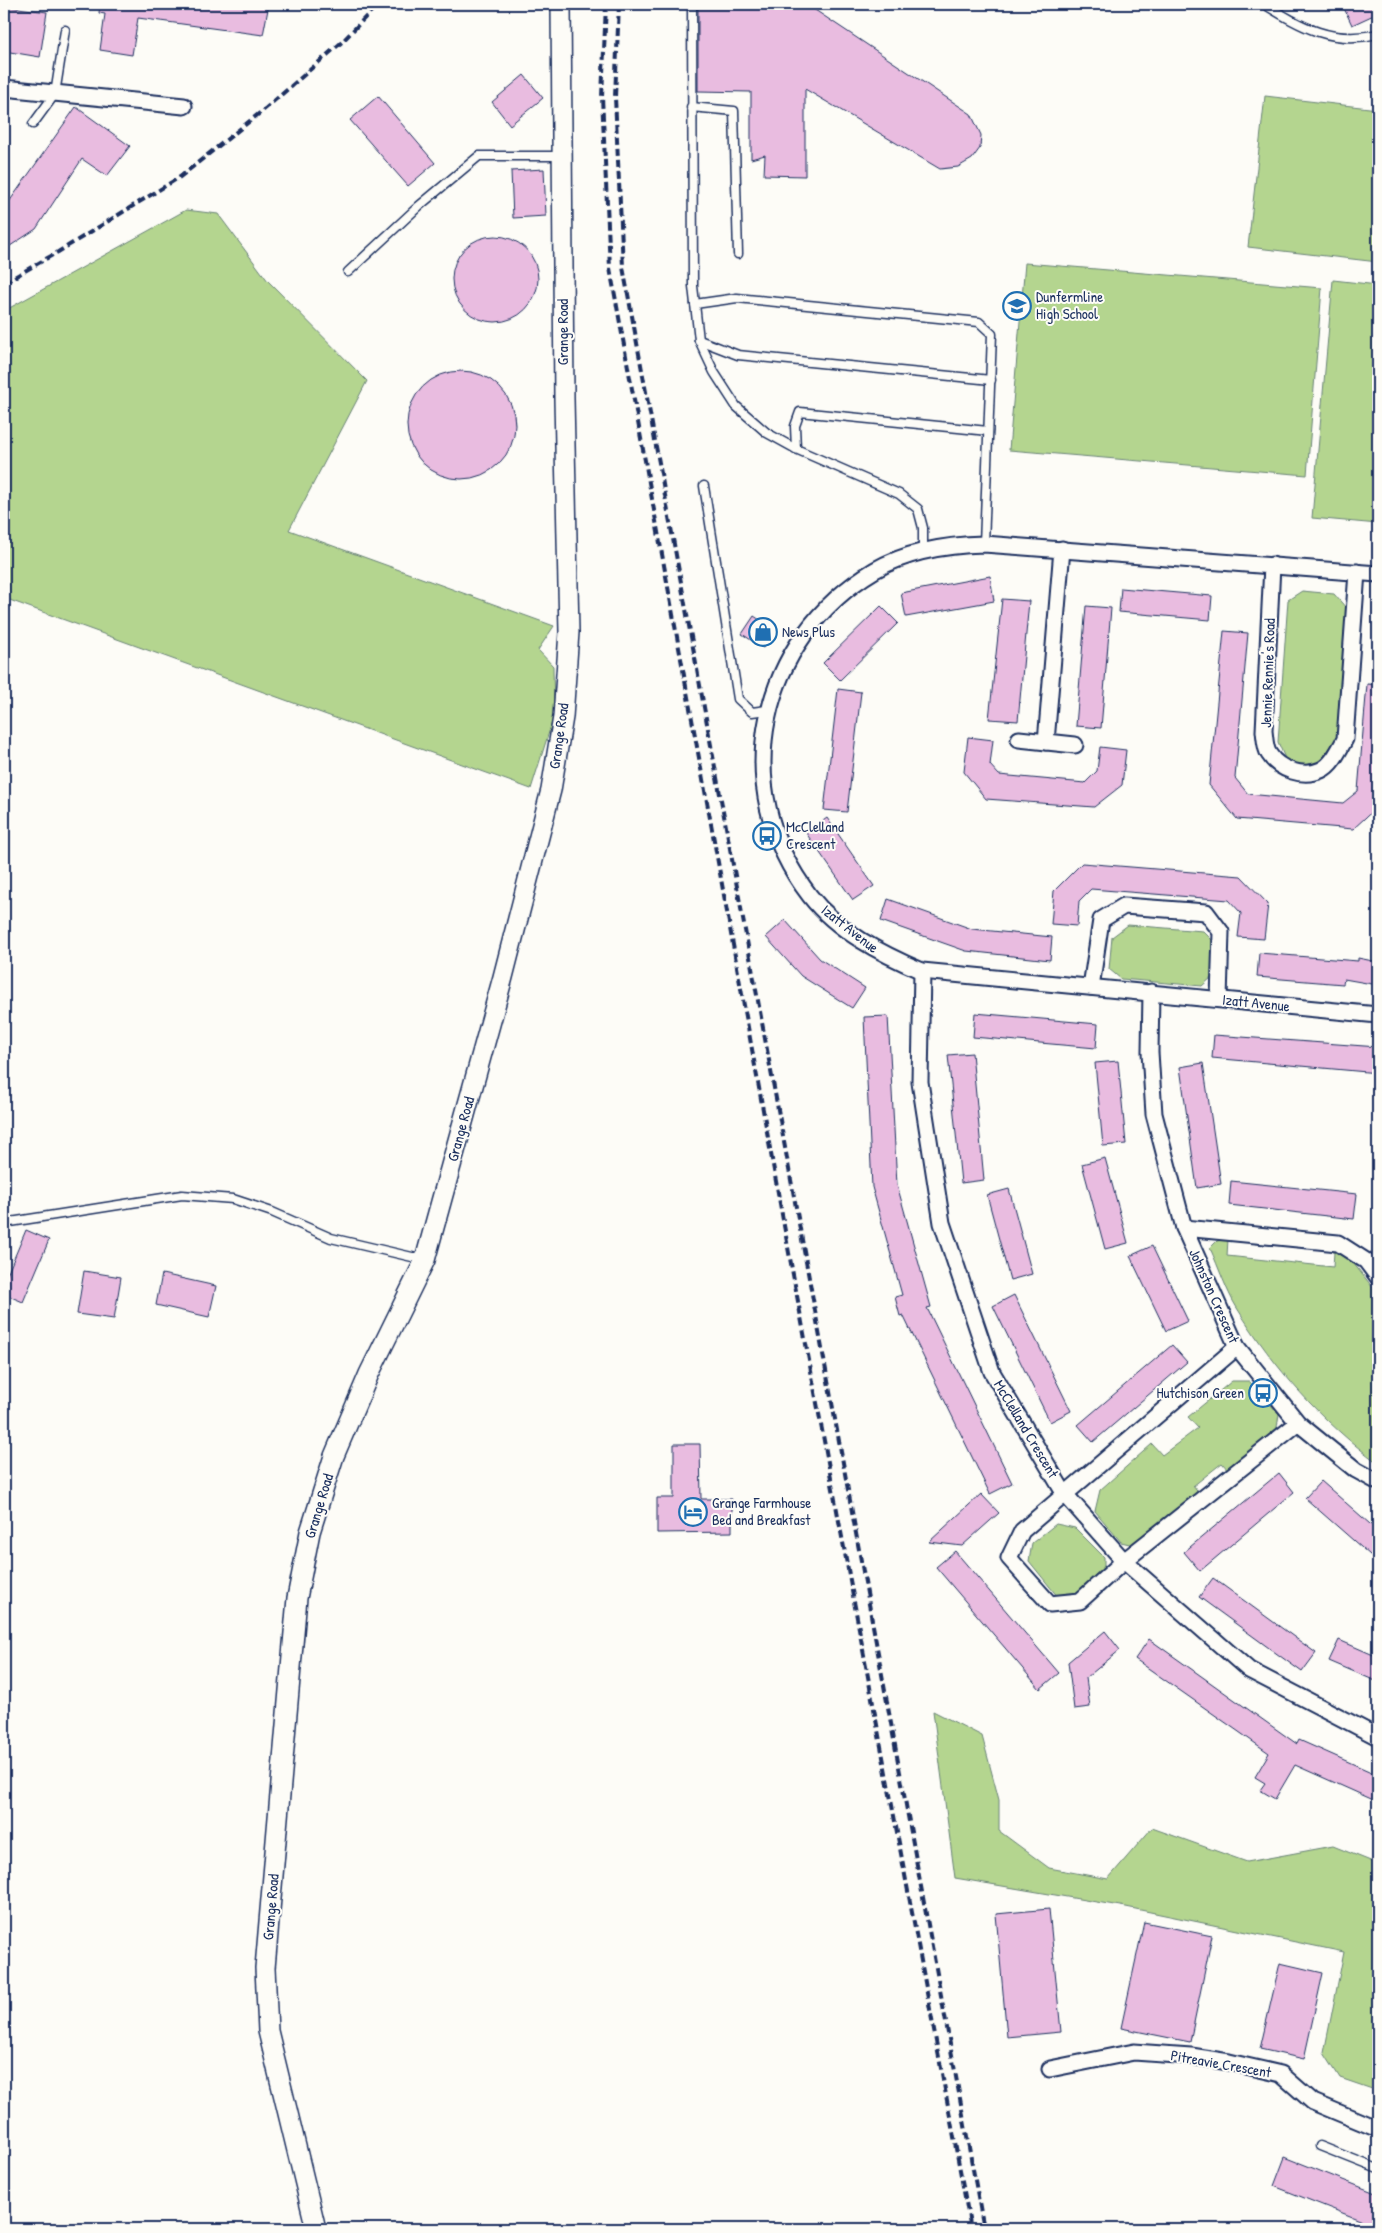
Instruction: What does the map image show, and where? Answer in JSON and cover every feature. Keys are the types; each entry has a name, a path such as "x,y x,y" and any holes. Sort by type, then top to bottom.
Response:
{"street":[{"name":"Grange Road","path":"316,2229 268,2030 265,1968 296,1598 310,1532 334,1456 369,1374 425,1260 551,790 563,717 569,632 564,399 561,4"},
{"path":"4,88 184,106"},
{"path":"984,544 1062,548 1378,574"},
{"name":"Izatt Avenue","path":"984,544 946,545 875,570 839,598 812,623 780,679 768,710 762,750 763,786 771,825 788,861 810,897 845,928 881,954 922,971 1378,1015"},
{"path":"1046,742 1062,548"},
{"name":"Jennie Rennie's Road","path":"1272,565 1264,731 1268,753 1281,768 1302,773 1321,770 1336,756 1344,739 1357,572"},
{"path":"1019,739 1075,745"},
{"path":"1091,987 1101,920 1124,906 1206,912 1221,932 1220,999"},
{"name":"McClelland Crescent","path":"922,971 920,1082 942,1223 992,1372 1064,1493 1124,1561 1249,1670 1378,1737"},
{"name":"Johnston Crescent","path":"1151,992 1150,1052 1154,1114 1184,1228 1237,1347 1298,1423 1356,1470 1378,1482"},
{"name":"Johnston Crescent","path":"1184,1228 1338,1243 1372,1257 1378,1277"},
{"path":"1237,1347 1064,1493 1022,1531 1009,1558 1050,1604 1080,1602 1124,1561 1298,1423"},
{"name":"Pitreavie Crescent","path":"1050,2069 1134,2052 1210,2059 1280,2074 1314,2102 1378,2129"}],"lane":[{"path":"692,4 693,286 699,340 714,372 736,406 768,433 796,449 900,494 918,509 923,528 923,552"},
{"path":"1264,4 1302,27 1316,33 1354,37 1378,34"},
{"path":"33,124 55,94 65,30"},
{"path":"691,108 734,111 738,254"},
{"path":"348,272 420,206 479,156 562,156"},
{"path":"695,304 737,298 979,322 992,334 984,544"},
{"path":"699,340 738,355 991,380"},
{"path":"796,449 795,426 800,412 988,431"},
{"path":"704,486 738,699 752,712 768,710"},
{"path":"4,1223 182,1195 199,1196 233,1200 272,1212 331,1238 425,1260"},
{"path":"1320,2146 1378,2169"}],"green space":[{"path":"1265,96 1378,109 1378,262 1248,247"},
{"path":"186,210 218,214 268,281 367,381 289,530 554,626 538,650 553,666 554,716 531,789 4,598 4,311"},
{"path":"1025,263 1322,288 1307,475 1009,450"},
{"path":"1333,280 1378,285 1378,524 1312,518"},
{"path":"1302,591 1334,594 1347,609 1336,750 1318,767 1287,763 1278,742 1288,600"},
{"path":"1128,925 1203,931 1214,942 1212,977 1202,986 1121,979 1109,969 1112,937"},
{"path":"1228,1239 1227,1256 1333,1267 1334,1252 1346,1254 1378,1294 1378,1463 1337,1430 1318,1411 1283,1372 1251,1330 1229,1294 1210,1248 1217,1241"},
{"path":"1232,1381 1249,1381 1279,1414 1276,1434 1229,1471 1222,1463 1193,1486 1200,1495 1138,1546 1121,1542 1095,1511 1100,1490 1152,1444 1162,1455 1198,1428 1188,1417"},
{"path":"1056,1524 1075,1528 1104,1557 1104,1574 1079,1597 1058,1597 1029,1561 1032,1543"},
{"path":"933,1711 982,1736 999,1800 999,1831 1049,1868 1108,1879 1152,1828 1247,1862 1333,1846 1378,1864 1378,2091 1340,2078 1324,2053 1344,1952 1126,1907 955,1878"}],"building":[{"path":"100,4 269,4 263,35 138,18 132,55 100,50 105,14 99,13"},
{"path":"698,4 806,4 971,114 981,135 980,148 972,159 958,167 940,169 805,89 805,176 764,175 765,155 751,159 751,92 698,91"},
{"path":"1342,4 1378,4 1378,13 1352,25"},
{"path":"4,6 47,12 40,57 4,51"},
{"path":"524,75 543,98 510,125 492,102"},
{"path":"378,96 435,163 408,186 350,120"},
{"path":"76,107 130,146 107,176 82,159 36,229 4,250 4,209"},
{"path":"544,169 546,216 513,218 511,171"},
{"path":"495,236 511,240 525,249 534,263 538,279 534,295 525,309 511,318 495,322 479,318 465,309 456,295 452,279 456,263 465,249 479,240"},
{"path":"461,371 482,375 499,387 511,404 515,425 511,446 499,463 482,475 461,479 440,475 423,463 411,446 407,425 411,404 423,387 440,375"},
{"path":"990,576 994,601 906,617 901,593"},
{"path":"1121,588 1212,596 1210,620 1119,612"},
{"path":"1002,599 1029,601 1018,721 989,719"},
{"path":"881,606 898,623 840,680 823,663"},
{"path":"1086,606 1111,608 1101,728 1076,726"},
{"path":"754,616 775,630 763,648 742,634"},
{"path":"1224,631 1248,633 1235,778 1248,794 1343,803 1358,791 1367,684 1378,685 1378,806 1353,829 1237,819 1209,785"},
{"path":"838,689 861,692 847,812 824,810"},
{"path":"968,737 993,740 990,765 999,775 1085,783 1097,771 1100,747 1126,750 1122,785 1094,807 986,799 964,772"},
{"path":"827,818 874,886 853,900 806,833"},
{"path":"1082,863 1241,876 1268,904 1264,939 1238,937 1241,913 1229,900 1091,889 1079,901 1077,926 1051,924 1054,891"},
{"path":"888,899 972,929 1052,937 1050,960 966,951 881,921"},
{"path":"785,920 820,959 865,988 852,1008 801,976 766,937"},
{"path":"1259,953 1358,961 1358,958 1378,962 1378,985 1344,979 1343,984 1257,977"},
{"path":"975,1013 1098,1024 1096,1048 973,1037"},
{"path":"888,1016 897,1185 931,1307 927,1308 1012,1483 990,1494 903,1315 900,1316 895,1297 902,1295 872,1187 864,1017"},
{"path":"1214,1035 1378,1047 1378,1073 1212,1058"},
{"path":"972,1053 984,1180 961,1183 948,1055"},
{"path":"1118,1061 1126,1144 1103,1146 1095,1063"},
{"path":"1203,1063 1221,1184 1197,1188 1180,1067"},
{"path":"1105,1158 1128,1243 1105,1249 1082,1164"},
{"path":"1231,1181 1357,1194 1354,1219 1229,1205"},
{"path":"1009,1189 1032,1274 1010,1280 987,1195"},
{"path":"26,1230 49,1240 23,1302 4,1294 4,1282"},
{"path":"1152,1246 1188,1321 1166,1331 1130,1256"},
{"path":"84,1271 121,1277 114,1319 77,1314"},
{"path":"162,1274 216,1286 209,1317 156,1305"},
{"path":"1014,1295 1071,1411 1050,1422 993,1306"},
{"path":"1172,1345 1187,1362 1093,1442 1078,1425"},
{"path":"674,1444 700,1444 701,1499 732,1499 732,1532 657,1533 657,1498 674,1498"},
{"path":"1279,1473 1294,1492 1200,1571 1184,1552"},
{"path":"1321,1481 1378,1531 1378,1562 1305,1498"},
{"path":"981,1494 999,1513 962,1546 929,1542"},
{"path":"955,1551 1059,1673 1040,1689 936,1567"},
{"path":"1213,1578 1316,1653 1302,1672 1199,1597"},
{"path":"1105,1631 1120,1650 1086,1678 1090,1707 1074,1709 1068,1662"},
{"path":"1149,1639 1297,1744 1299,1740 1378,1775 1378,1802 1295,1765 1275,1799 1260,1790 1265,1783 1255,1777 1269,1753 1135,1659"},
{"path":"1339,1640 1378,1657 1378,1682 1329,1661"},
{"path":"1049,1909 1061,2032 1007,2037 996,1914"},
{"path":"1144,1922 1212,1936 1190,2042 1121,2028"},
{"path":"1280,1963 1323,1973 1304,2059 1260,2049"},
{"path":"1285,2157 1378,2194 1378,2227 1274,2186"}],"railway":[{"path":"4,283 180,177 266,108 342,42 378,4"},
{"path":"606,4 602,97 610,268 789,1253 971,2229"},
{"path":"619,4 615,97 623,267 984,2229"}],"place":[{"name":"Dunfermline High School","path":"1017,306"},
{"name":"News Plus","path":"763,632"},
{"name":"McClelland Crescent","path":"767,836"},
{"name":"Hutchison Green","path":"1263,1393"},
{"name":"Grange Farmhouse Bed and Breakfast","path":"693,1512"}]}
